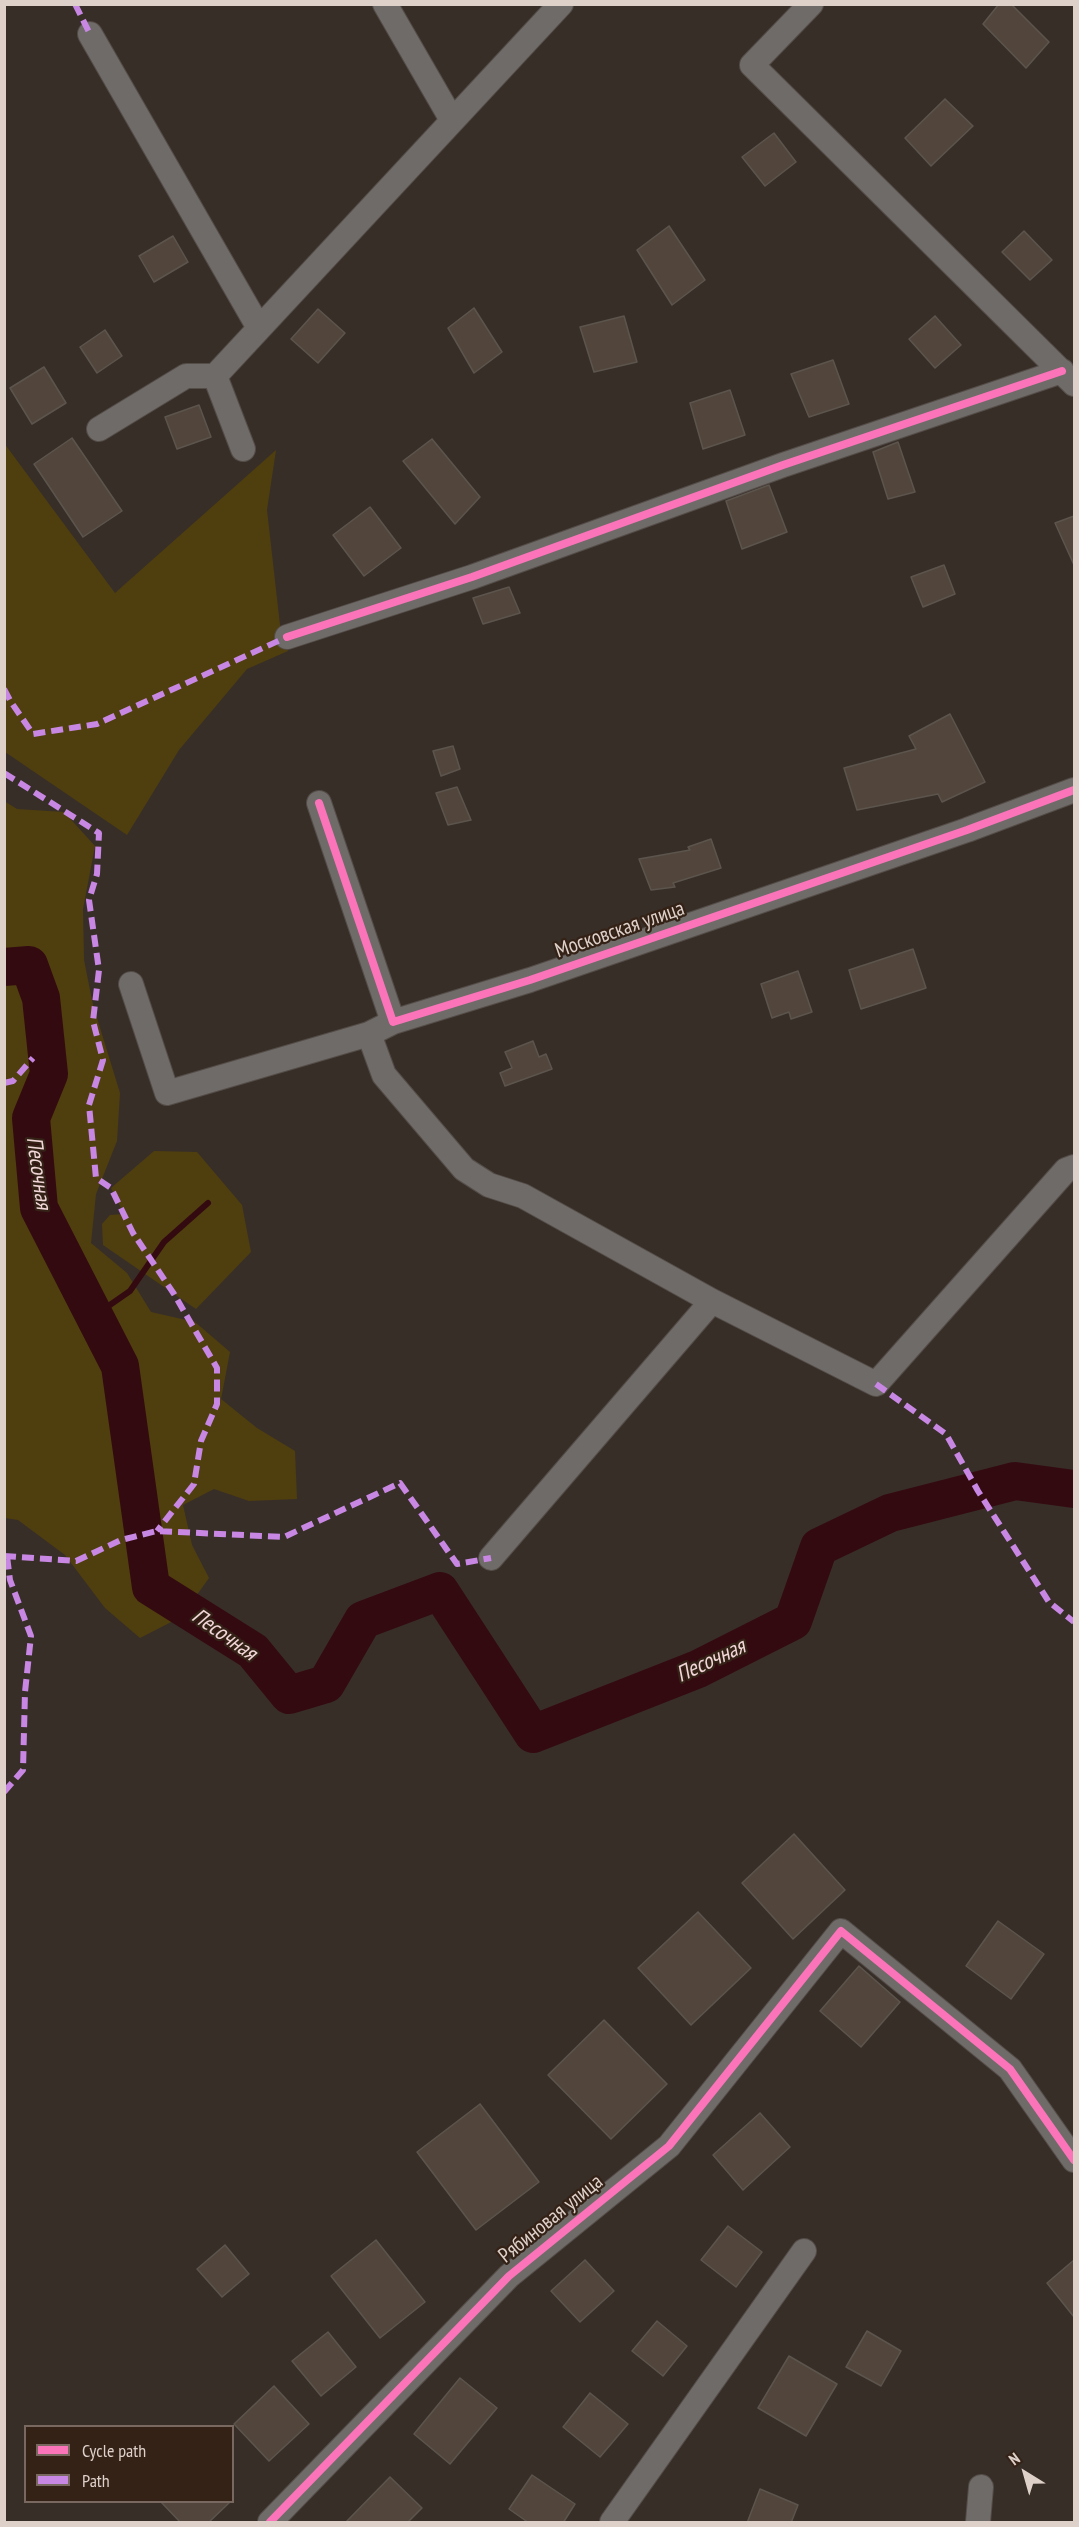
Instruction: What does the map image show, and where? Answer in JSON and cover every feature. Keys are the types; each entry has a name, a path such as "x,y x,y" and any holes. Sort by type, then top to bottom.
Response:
{"street":[{"path":"385,4 452,120"},
{"path":"99,429 186,376 215,376 561,4"},
{"path":"286,637 472,577 783,465 1068,377 752,65 811,4"},
{"path":"90,34 259,328"},
{"path":"215,376 243,449"},
{"name":"Московская улица","path":"131,984 167,1093 369,1034 393,1022 530,980 1074,790"},
{"path":"319,803 393,1022"},
{"path":"369,1034 384,1075 464,1169 489,1185 523,1196 712,1301 876,1384 1066,1170 1074,1167"},
{"path":"491,1558 712,1301"},
{"name":"Рябиновая улица","path":"270,2523 509,2276 669,2146 841,1931 1010,2069 1074,2160"},
{"path":"612,2523 804,2251"},
{"path":"978,2523 981,2487"}],"shaded area":[{"path":"4,443 115,593 276,450 267,510 280,625 288,651 247,669 179,750 127,835 5,752"},
{"path":"4,801 17,809 64,812 95,846 83,909 84,960 93,1005 120,1093 117,1141 96,1194 91,1243 127,1273 151,1312 195,1322 230,1352 221,1399 257,1428 295,1451 297,1499 249,1501 214,1489 183,1505 192,1545 209,1578 181,1617 140,1638 105,1608 65,1555 18,1520 5,1518"},
{"path":"154,1151 197,1152 242,1205 251,1252 196,1309 103,1245 102,1224 110,1215 124,1214 111,1188"}],"building":[{"path":"999,4 1011,4 1049,42 1026,68 983,24"},
{"path":"945,99 973,126 931,166 905,138"},
{"path":"774,133 796,162 765,186 742,157"},
{"path":"669,226 705,280 672,305 637,250"},
{"path":"1024,231 1052,260 1030,280 1002,252"},
{"path":"173,236 188,262 154,282 139,256"},
{"path":"474,308 502,352 474,373 448,328"},
{"path":"318,309 345,333 318,363 291,339"},
{"path":"624,316 637,362 594,372 580,327"},
{"path":"935,316 961,345 935,368 909,339"},
{"path":"105,330 122,356 97,373 80,347"},
{"path":"833,360 849,404 809,417 791,374"},
{"path":"44,367 66,403 32,424 10,388"},
{"path":"730,390 745,435 703,449 690,403"},
{"path":"199,405 211,437 177,449 165,417"},
{"path":"72,438 122,511 83,537 34,464"},
{"path":"432,439 480,497 455,524 403,461"},
{"path":"898,442 915,492 888,499 873,452"},
{"path":"769,485 787,532 742,549 726,501"},
{"path":"370,507 401,548 364,576 333,535"},
{"path":"1074,516 1074,565 1055,523"},
{"path":"944,565 955,594 923,607 911,577"},
{"path":"509,587 520,613 483,624 473,598"},
{"path":"950,714 985,782 942,802 938,794 857,810 844,768 916,749 909,736"},
{"path":"453,746 460,769 441,776 433,751"},
{"path":"457,787 471,820 448,825 436,793"},
{"path":"711,839 721,868 673,883 675,887 651,890 639,859 690,850 688,847"},
{"path":"913,949 926,988 861,1009 849,970"},
{"path":"798,971 812,1012 791,1019 789,1012 772,1018 761,984"},
{"path":"533,1041 539,1057 546,1054 552,1069 505,1086 500,1073 512,1068 505,1052"},
{"path":"794,1834 845,1890 793,1939 742,1883"},
{"path":"698,1912 751,1968 691,2025 638,1968"},
{"path":"998,1921 1044,1954 1011,1999 966,1966"},
{"path":"859,1966 900,2002 861,2047 820,2011"},
{"path":"604,2020 667,2084 611,2139 548,2075"},
{"path":"480,2104 539,2182 476,2230 417,2152"},
{"path":"760,2113 790,2147 743,2190 713,2155"},
{"path":"728,2226 762,2252 736,2287 701,2260"},
{"path":"376,2240 425,2302 380,2338 331,2276"},
{"path":"225,2245 249,2274 222,2297 197,2269"},
{"path":"585,2260 614,2291 580,2322 551,2291"},
{"path":"1074,2260 1074,2317 1047,2283"},
{"path":"657,2321 687,2346 663,2376 632,2351"},
{"path":"867,2331 901,2351 881,2386 846,2367"},
{"path":"328,2332 356,2367 321,2396 292,2361"},
{"path":"789,2356 837,2384 806,2436 758,2408"},
{"path":"460,2378 497,2408 450,2464 414,2434"},
{"path":"274,2386 309,2424 269,2461 234,2424"},
{"path":"590,2393 628,2424 600,2457 563,2427"},
{"path":"532,2475 575,2504 563,2523 529,2523 509,2509"},
{"path":"390,2477 422,2508 407,2523 345,2523"},
{"path":"760,2489 798,2505 791,2523 747,2523"},
{"path":"162,2503 229,2503 208,2523 181,2523"}],"waterway":[{"name":"Песочная","path":"4,967 29,965 41,998 49,1074 31,1118 39,1208 120,1366 151,1587 253,1651 289,1695 326,1684 363,1620 440,1591 533,1734 698,1669 793,1621 819,1547 890,1513 1015,1481 1074,1489"},
{"path":"94,1316 130,1291 164,1242 208,1203"}],"marked path":[{"path":"75,4 90,34"},
{"path":"4,689 33,734 97,724 287,637"},
{"path":"4,773 99,833 97,874 89,900 99,970 93,1021 103,1060 89,1105 96,1178 111,1188 133,1233 174,1294 217,1368 217,1404 201,1441 194,1484 157,1531"},
{"path":"4,1083 13,1081 33,1058"},
{"path":"876,1384 946,1434 978,1491 1049,1602 1074,1622"},
{"path":"4,1556 76,1561 121,1540 157,1531 284,1537 400,1483 457,1564 491,1558"},
{"path":"4,1792 23,1770 25,1692 31,1636 10,1580 7,1556"}],"cycle path":[{"path":"287,637 472,577 783,465 1062,371"},
{"path":"319,803 393,1022 530,980 967,830 1074,790"},
{"path":"270,2522 509,2276 669,2146 841,1931 1010,2069 1074,2160"}]}
